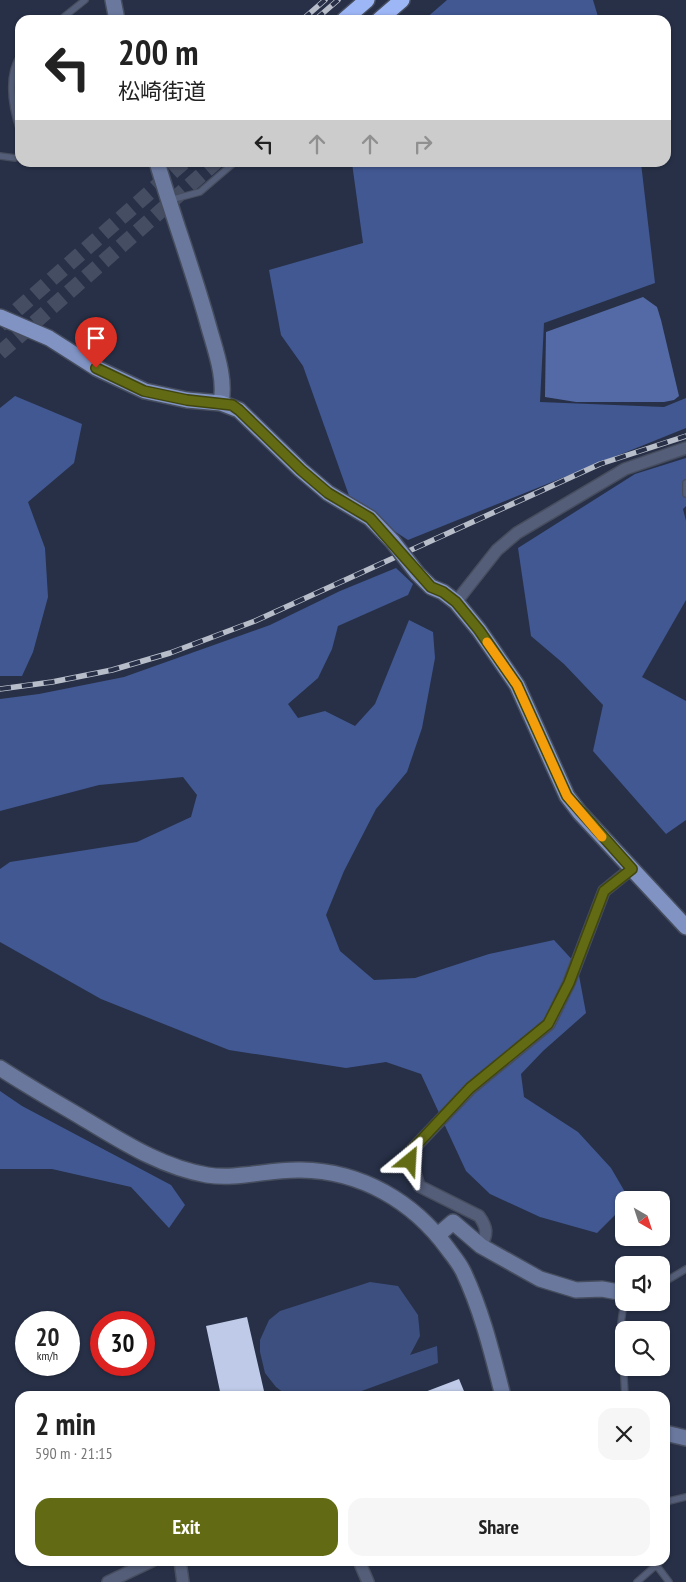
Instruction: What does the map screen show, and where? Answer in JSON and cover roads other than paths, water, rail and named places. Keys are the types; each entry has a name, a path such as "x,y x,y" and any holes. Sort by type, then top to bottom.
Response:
{"highway":[{"path":"350,15 367,0"},
{"path":"384,15 402,0"}],"main road":[{"path":"0,317 49,338 96,368 144,391 187,400 221,403 239,410 301,470 328,493 370,518 393,542 417,573 431,587 443,592 456,602 479,630 517,685 567,796 686,927"}],"street":[{"path":"113,0 115,15"},
{"path":"158,167 168,200 189,256 221,369 224,391 221,403"},
{"path":"456,602 497,550 517,533 625,469 686,448"},
{"path":"481,1246 487,1234 485,1224 480,1216 418,1186 409,1153 470,1088 548,1024 569,983 604,891 632,869"},
{"path":"0,1068 129,1145 161,1161 208,1175 232,1176 301,1170 340,1175 364,1182 391,1194 419,1215 438,1235 462,1268 487,1333 502,1391"},
{"path":"438,1235 452,1222 481,1246 540,1279 576,1290 602,1289 615,1291"},
{"path":"670,1434 686,1438"},
{"path":"108,1582 128,1578 145,1566"},
{"path":"181,1566 183,1582"},
{"path":"361,1566 368,1582"}],"lane":[{"path":"66,15 84,0"},
{"path":"15,64 12,78 15,107"},
{"path":"0,156 15,158"},
{"path":"168,200 200,192 229,167"},
{"path":"686,482 686,494"},
{"path":"670,1279 686,1269"},
{"path":"623,1311 625,1391"},
{"path":"670,1501 686,1497"},
{"path":"637,1582 640,1577 656,1566"},
{"path":"660,1566 669,1582"}],"tunnel":[{"path":"0,325 178,167"},
{"path":"0,353 210,167"}],"railway":[{"path":"308,15 325,0"},
{"path":"321,15 338,0"},
{"path":"0,689 52,682 112,670 170,653 255,621 600,464 686,436"}]}
